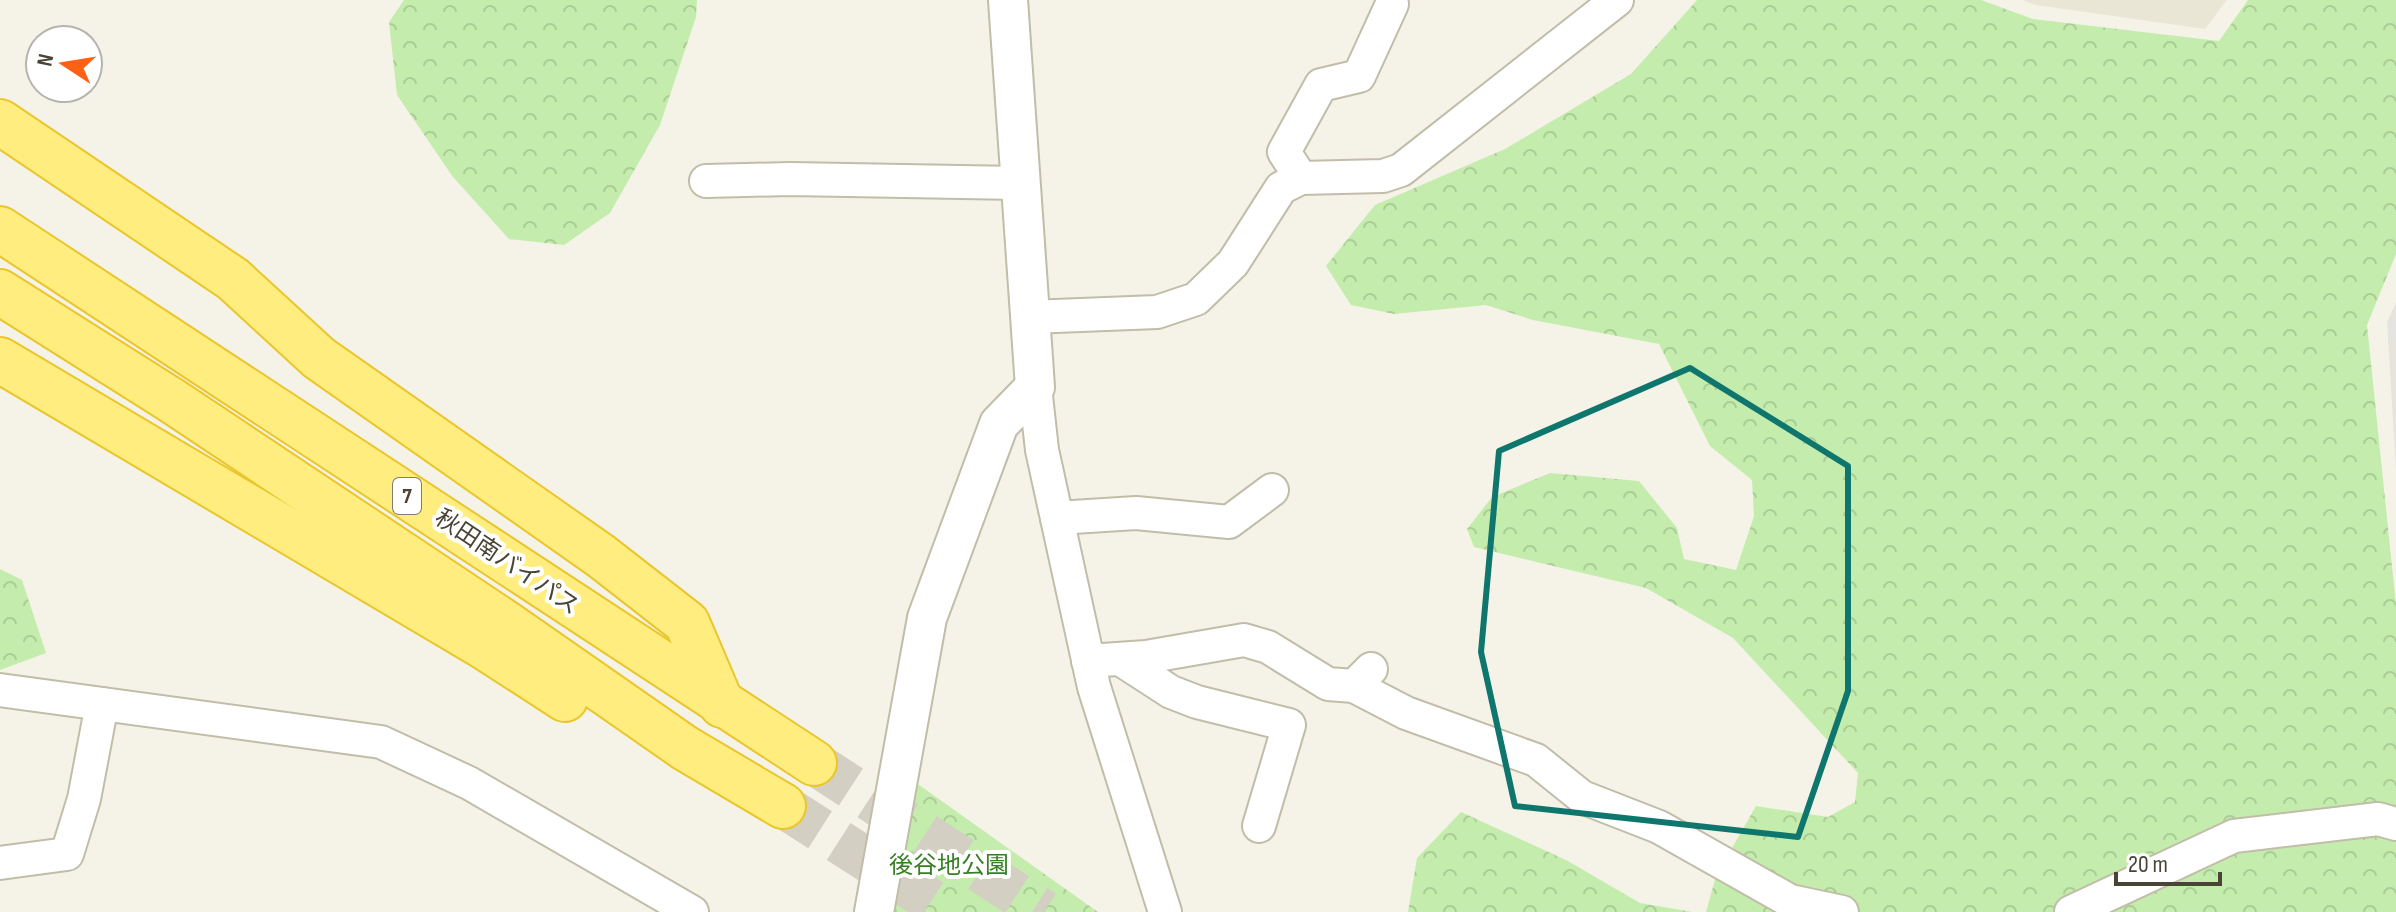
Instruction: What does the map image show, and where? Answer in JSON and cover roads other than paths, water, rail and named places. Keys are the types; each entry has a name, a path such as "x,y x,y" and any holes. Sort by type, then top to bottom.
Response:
{"highway":[{"path":"0,122 233,279 319,358 601,556 687,623 722,705"},
{"name":"秋田南バイパス","path":"0,229 814,763"},
{"name":"7","path":"0,292 326,503 685,748 783,806"},
{"path":"0,360 471,638 601,723 685,748"}],"street":[{"path":"1008,0 1042,450 1057,518 1104,660 1165,912"},
{"path":"1030,317 1157,312 1196,299 1233,263 1281,188 1301,178 1383,176 1401,170 1617,0"},
{"path":"1301,178 1284,152 1321,85 1359,76 1392,4"},
{"path":"706,181 1022,183"},
{"path":"874,912 927,618 999,424 1035,387"},
{"path":"1057,518 1136,513 1229,522 1272,490"},
{"path":"1104,660 1244,640 1268,647 1328,684 1363,677 1406,713 1536,760 1582,797 1659,827 1790,901 1842,912"},
{"path":"1104,660 1197,702 1289,725 1259,826"},
{"path":"0,690 381,742 469,783 692,912"},
{"path":"0,863 67,854 84,799 102,704"},
{"path":"2071,912 2234,836 2378,819 2396,824"}],"tunnel":[{"path":"814,763 1044,912"},
{"path":"783,806 949,912"}],"park label":[{"name":"後谷地公園","path":"949,865"}]}
